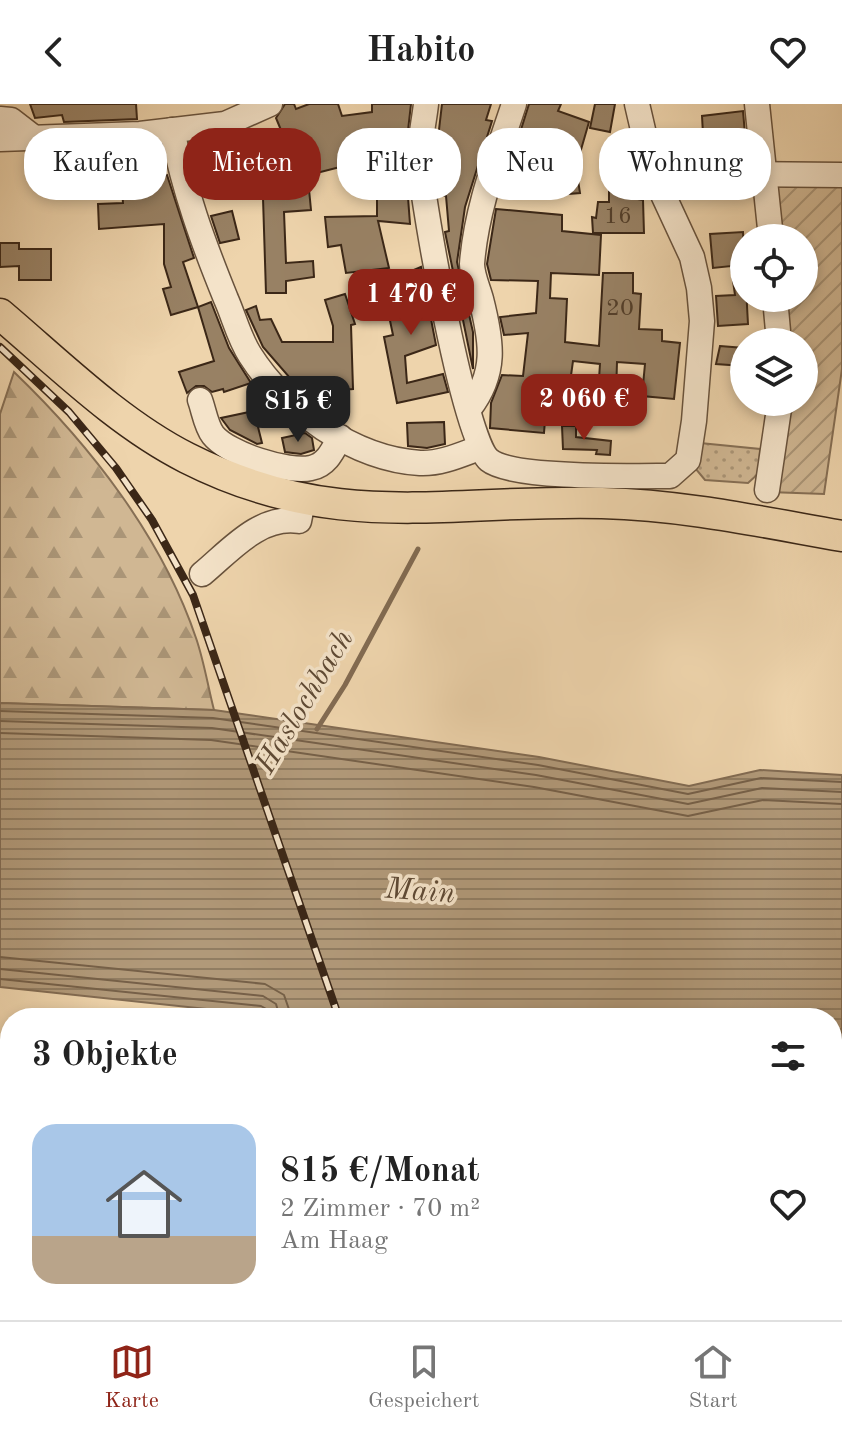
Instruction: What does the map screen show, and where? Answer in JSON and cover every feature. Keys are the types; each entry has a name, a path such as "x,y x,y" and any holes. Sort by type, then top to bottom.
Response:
{"main road":[{"path":"0,314 99,398 186,458 250,485 303,501 355,509 423,511 562,503 657,506 842,536"}],"street":[{"path":"167,130 225,124 270,104"},
{"path":"426,104 419,161 439,277 479,448 491,462 523,470 670,476 688,460 702,321 692,257 666,200"},
{"path":"469,409 486,388 490,361 487,323 472,267 483,201 514,104"},
{"path":"637,104 643,128"},
{"path":"757,104 760,128"},
{"path":"0,119 11,120 24,130"},
{"path":"172,130 203,248 249,354 274,386 340,437 390,459 423,463 452,458 479,448"},
{"path":"0,139 24,138"},
{"path":"771,177 842,175"},
{"path":"768,200 770,224"},
{"path":"200,400 211,433 221,443 281,467 312,468 328,459 340,437"},
{"path":"767,490 778,416"},
{"path":"202,574 260,527 286,519 299,521 303,501"}],"green space":[{"path":"842,179 842,369 824,494 769,492 770,416 818,416 818,328 771,328 771,312 818,312 818,224 772,224 773,181"},
{"path":"14,372 70,430 121,494 144,529 182,601 199,647 214,710 0,703 0,414"},
{"path":"700,443 760,449 759,473 748,483 705,480 695,468"}],"water":[{"name":"Main","path":"0,703 214,710 539,757 689,786 760,770 842,775 842,1008 197,1008 0,987"}],"building":[{"path":"30,104 136,104 137,119 64,122 62,115 35,118"},
{"path":"285,104 294,104 296,109 309,104 338,104 342,116 372,112 372,104 411,104 408,128 337,128 337,168 321,172 321,128 280,128 276,118"},
{"path":"442,104 491,104 486,120 492,121 490,128 477,128 477,169 465,207 457,262 473,332 473,369 445,232 449,231 446,200 461,200 461,128 439,128"},
{"path":"529,104 561,104 558,111 589,122 583,143 583,128 522,128"},
{"path":"595,104 615,104 611,128 590,128"},
{"path":"743,111 744,128 703,128 702,116"},
{"path":"167,175 194,258 183,262 198,307 171,315 163,289 171,287 164,264 164,224 99,229 98,204 123,203 123,200 167,200"},
{"path":"263,200 310,200 311,210 284,212 286,263 313,261 314,277 286,281 286,293 266,293"},
{"path":"377,200 408,200 410,224 378,221 389,268 346,273 341,245 328,247 325,217 377,216"},
{"path":"643,200 644,233 593,233 592,217 596,218 598,202"},
{"path":"496,209 562,215 562,231 601,235 599,275 551,273 550,298 567,299 565,342 599,346 603,273 633,273 633,293 641,294 639,329 662,330 662,341 680,343 674,399 642,396 645,364 617,362 616,395 598,394 600,364 573,361 568,397 547,395 544,433 490,428 491,403 502,375 523,376 528,333 504,335 500,317 536,313 538,281 491,280 487,264"},
{"path":"232,211 239,239 220,243 211,216"},
{"path":"730,233 730,266 713,268 710,234"},
{"path":"0,243 19,243 19,249 51,249 51,280 19,280 19,266 0,267"},
{"path":"421,267 436,345 405,356 407,383 443,374 448,392 397,403 384,337 393,335 388,311 400,308 390,280"},
{"path":"345,294 355,324 351,325 353,389 303,393 263,347 246,310 256,306 260,320 271,319 282,342 333,342 333,326 325,300"},
{"path":"730,295 730,312 747,312 748,324 718,326 716,296"},
{"path":"211,302 229,348 251,383 224,392 223,389 212,392 204,386 196,386 187,393 179,372 214,361 198,307"},
{"path":"720,346 730,347 730,365 716,364"},
{"path":"254,411 262,443 257,444 230,430 221,418"},
{"path":"444,422 445,444 427,448 408,446 407,423"},
{"path":"562,426 576,426 576,437 611,441 610,455 596,454 597,450 563,449"},
{"path":"305,433 312,438 314,450 301,454 285,452 282,438"}],"waterway":[{"name":"Haslochbach","path":"317,729 345,685 418,549"}],"railway":[{"path":"0,347 69,412 116,468 152,520 193,595 336,1008"}]}
